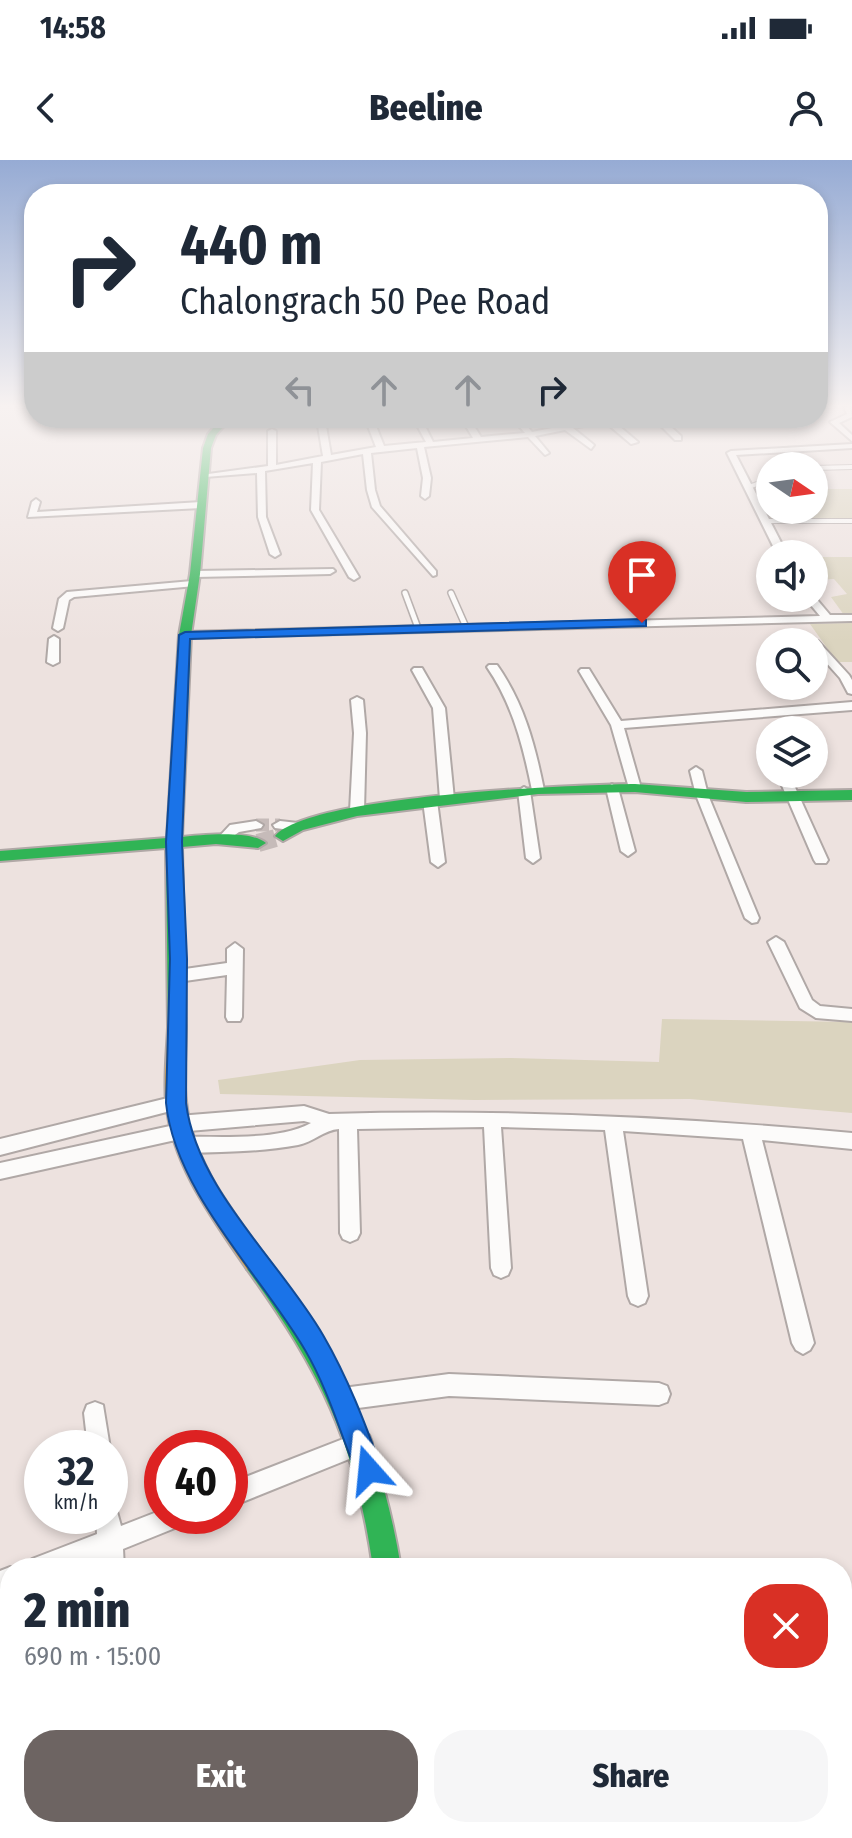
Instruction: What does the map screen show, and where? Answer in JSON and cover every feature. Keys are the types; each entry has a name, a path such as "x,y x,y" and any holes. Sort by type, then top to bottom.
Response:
{"street":[{"path":"204,485 185,635 181,841 187,975 176,1103 181,1133 207,1188 313,1341 343,1399 361,1443 377,1497 386,1558"},
{"path":"263,485 262,517 275,554"},
{"path":"318,485 315,510 354,577"},
{"path":"371,485 376,507 433,573"},
{"path":"425,496 426,485"},
{"path":"749,487 756,500"},
{"path":"36,502 30,514 33,516 88,508 201,511"},
{"path":"148,519 201,511"},
{"path":"53,662 64,599 71,594 194,579 330,571"},
{"path":"822,612 827,618"},
{"path":"185,635 852,618"},
{"path":"801,619 806,628"},
{"path":"828,658 845,677 852,691"},
{"path":"493,667 512,694 519,713 531,791 533,858"},
{"path":"418,670 439,708 438,862"},
{"path":"585,671 617,725 635,788"},
{"path":"357,700 360,733 357,811"},
{"path":"617,725 852,706"},
{"path":"696,771 702,795 752,918"},
{"path":"612,788 628,851"},
{"path":"287,829 357,811 531,791 635,788 702,795 852,795"},
{"path":"789,788 821,860"},
{"path":"0,856 181,841 220,839 233,843 257,834"},
{"path":"776,942 806,1004 816,1012 852,1015"},
{"path":"234,1017 235,949"},
{"path":"187,975 235,968"},
{"path":"0,1147 176,1103"},
{"path":"0,1171 181,1133 304,1113 338,1121 492,1119 613,1123 750,1130 852,1141"},
{"path":"492,1119 501,1268"},
{"path":"181,1133 270,1142 304,1136 338,1121"},
{"path":"338,1121 350,1233"},
{"path":"613,1123 638,1296"},
{"path":"750,1130 803,1343"},
{"path":"343,1399 449,1385 659,1394"},
{"path":"95,1413 97,1430"},
{"path":"248,1488 361,1443"},
{"path":"68,1558 144,1529"},
{"path":"110,1534 112,1558"}],"lane":[{"path":"749,487 753,485"},
{"path":"828,521 852,521"},
{"path":"405,593 418,628"},
{"path":"451,593 466,627"}],"shaded area":[{"path":"828,489 852,489 852,520 828,520"},
{"path":"828,557 852,557 852,615 844,615 831,597 847,594 834,579 828,579"},
{"path":"852,623 852,662 837,662 828,649 828,628 813,628 810,624"},
{"path":"662,1019 852,1022 852,1113 690,1099 474,1100 220,1094 218,1080 360,1060 511,1058 659,1062"}],"tunnel":[{"path":"256,825 280,825"},
{"path":"258,843 283,836"}],"traffic: fast":[{"path":"177,1027 174,842 185,635 195,574 203,485"},
{"path":"283,836 298,827 357,811 538,790 635,788 746,797 852,795"},
{"path":"0,856 216,839 258,843"},
{"path":"255,1261 306,1334 344,1404 371,1480 385,1558"}],"traffic: slow":[{"path":"177,1027 176,1102 185,1145 205,1186 255,1261"}],"route":[{"path":"369,1470 343,1399 313,1341 207,1188 178,1124 174,842 185,635 642,623"}]}
